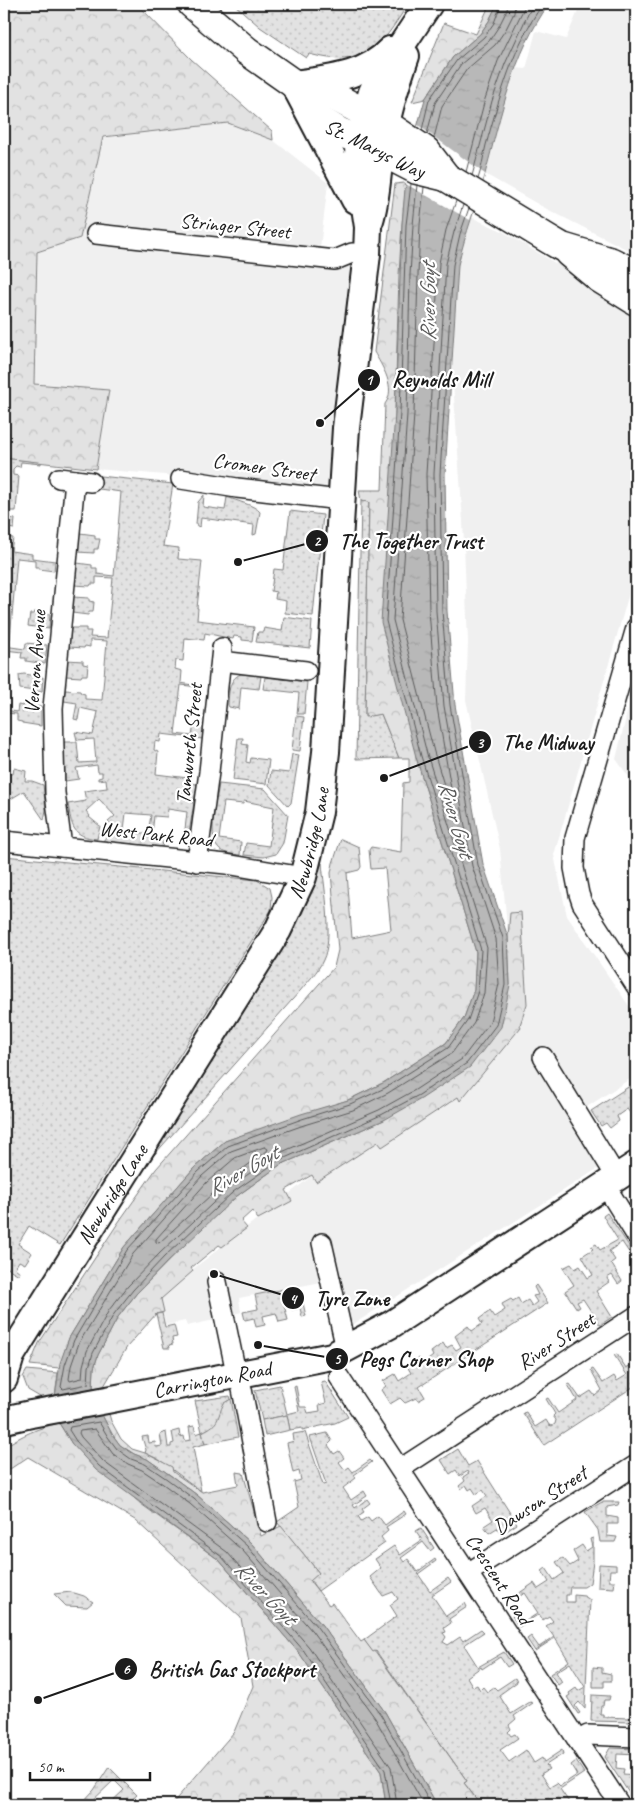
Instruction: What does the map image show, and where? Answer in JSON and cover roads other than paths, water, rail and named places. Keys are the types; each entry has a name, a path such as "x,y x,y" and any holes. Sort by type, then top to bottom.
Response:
{"main road":[{"name":"St. Marys Way","path":"192,4 247,51 294,84 331,95 376,118 410,153"},
{"name":"St. Marys Way","path":"294,84 320,120 340,132 370,145 410,153 426,151 446,177 562,247 599,278 636,301"},
{"name":"St. Marys Way","path":"562,247 612,262 636,274"}],"street":[{"path":"368,227 294,84 335,78 365,69 380,60 425,11"},
{"name":"Newbridge Lane","path":"4,1379 11,1356 278,930 303,877 319,812 326,752 340,500 346,428 368,227 375,204 370,145 376,118 372,92 376,82 425,11"},
{"name":"Stringer Street","path":"96,234 335,260 352,253 366,254"},
{"name":"Cromer Street","path":"181,479 237,488 340,500"},
{"name":"Vernon Avenue","path":"62,847 55,793 53,708 75,480"},
{"path":"636,628 575,838 573,852 576,881 582,902 636,986"},
{"name":"Tamworth Street","path":"197,862 222,654 306,671"},
{"name":"West Park Road","path":"4,841 257,868 303,877"},
{"path":"543,1057 619,1176 636,1235"},
{"name":"Carrington Road","path":"4,1418 332,1356 392,1324 619,1176"},
{"path":"322,1243 346,1349"},
{"path":"217,1282 237,1375 242,1389 266,1522"},
{"name":"River Street","path":"400,1469 636,1316"},
{"name":"Crescent Road","path":"339,1377 620,1805"},
{"name":"Dawson Street","path":"468,1573 636,1465"},
{"path":"578,1741 588,1735 636,1737"}],"water":[{"name":"River Goyt","path":"497,4 549,4 526,43 517,64 458,265 445,474 447,611 455,705 483,864 508,937 510,985 501,1027 470,1067 421,1099 384,1120 280,1165 237,1196 168,1261 136,1294 118,1317 98,1355 94,1368 93,1388 55,1397 60,1363 69,1338 124,1247 194,1168 225,1141 301,1114 348,1100 383,1083 446,1043 464,1018 474,990 476,952 416,757 381,622 395,413 402,224 405,189 413,157 413,142 425,99 453,57 480,34"},
{"name":"River Goyt","path":"102,1415 120,1445 134,1454 147,1459 197,1495 251,1543 321,1624 385,1712 437,1805 386,1805 381,1772 300,1654 219,1560 96,1470 72,1444 59,1423"}],"place":[{"name":"Reynolds Mill","path":"320,423"},
{"name":"The Together Trust","path":"238,562"},
{"name":"The Midway","path":"384,778"},
{"name":"Tyre Zone","path":"214,1274"},
{"name":"Pegs Corner Shop","path":"258,1345"},
{"name":"British Gas Stockport","path":"38,1700"}]}
